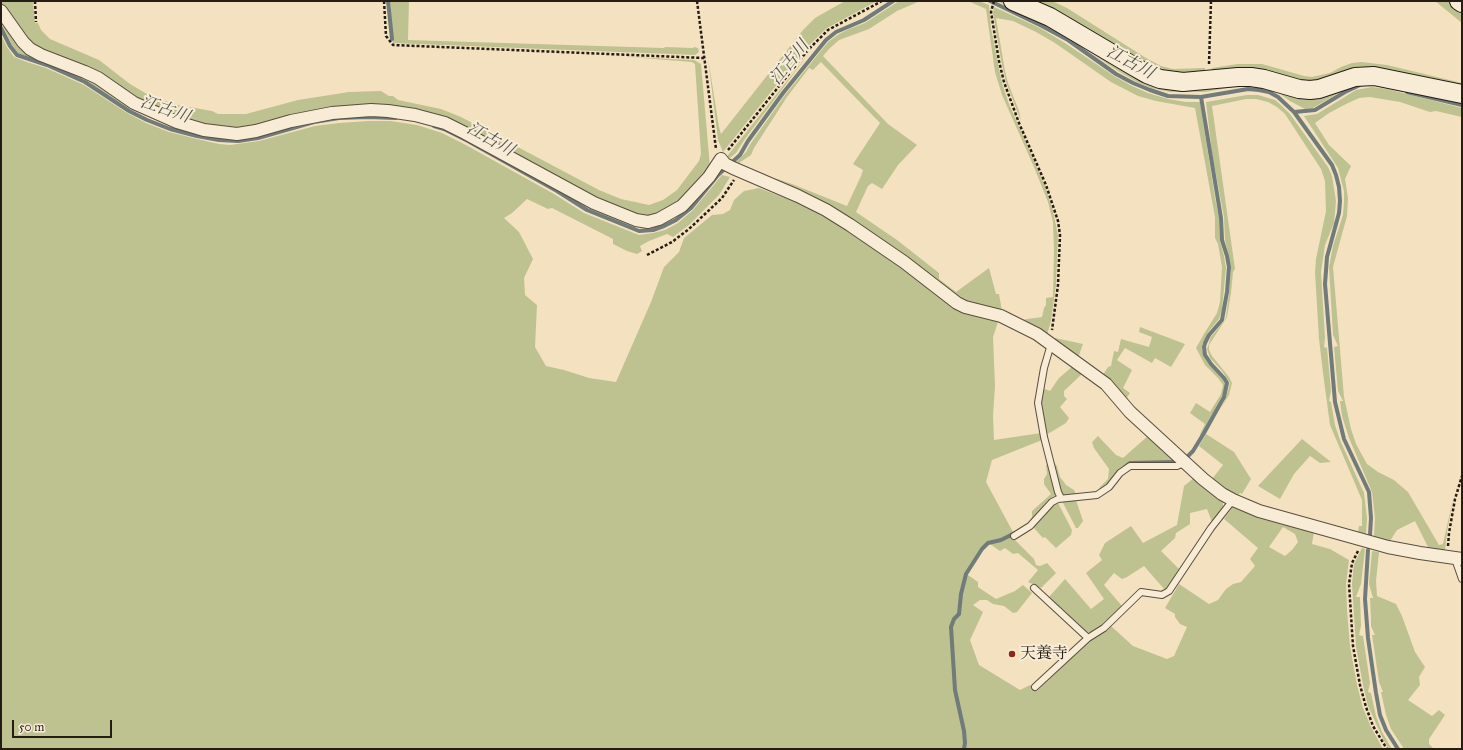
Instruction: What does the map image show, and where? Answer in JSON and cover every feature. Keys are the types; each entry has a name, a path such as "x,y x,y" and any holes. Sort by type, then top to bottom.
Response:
{"main road":[{"path":"1013,1 1056,21 1147,74 1173,81 1250,77 1264,79 1299,89 1310,90 1319,89 1355,77 1374,76 1462,94"},
{"path":"1459,1 1462,4"}],"street":[{"path":"1,11 23,42 30,49 41,55 98,78 134,103 177,122 204,130 237,134 332,113 370,110 415,115 444,123 466,133 594,203 636,220 648,222 659,219 682,206 709,177 730,166 798,196 850,224 964,307 1001,316 1037,334 1106,384 1130,412 1222,494 1233,500 1259,511 1388,547 1456,559"}],"lane":[{"path":"1051,344 1044,368 1038,403 1044,437 1058,492 1061,498"},
{"path":"1014,536 1030,526 1052,502 1061,498 1097,496 1109,487 1120,473 1130,466 1177,466 1186,462"},
{"path":"1035,687 1088,638 1104,628 1141,592 1162,595 1169,591 1211,528 1233,500"},
{"path":"1456,559 1462,579"},
{"path":"1034,588 1088,638"}],"path":[{"path":"34,1 36,22"},
{"path":"384,1 386,36 392,46 704,58"},
{"path":"697,1 715,143 730,166"},
{"path":"647,255 672,242 689,229 722,198 730,166 808,50 828,30 882,1"},
{"path":"994,1 991,12 1004,82 1019,123 1046,185 1058,221 1060,235 1058,285 1054,322 1050,338 1051,344"},
{"path":"1208,80 1212,1"},
{"path":"1456,559 1448,551 1449,533 1455,499 1462,476"},
{"path":"1363,540 1352,563 1349,584 1353,646 1360,685 1366,707 1373,726 1386,749"}],"green space":[{"path":"1,1 33,1 35,23 38,23 41,30 50,39 99,60 130,84 152,97 178,105 212,111 218,114 246,114 298,100 349,92 381,91 398,100 441,109 461,117 599,190 621,199 649,205 663,200 677,190 699,161 701,154 695,64 692,62 629,57 694,60 701,64 710,167 690,195 648,219 618,211 466,130 388,108 237,131 178,119 32,46 1,6"},
{"path":"390,1 409,1 408,40 664,48 694,47 698,48 699,52 695,55 393,43"},
{"path":"845,1 877,1 827,28 806,48 723,152 718,140 708,58 721,134 803,30 815,18"},
{"path":"899,1 920,1 897,11 869,29 839,40 823,56 888,124 917,145 898,165 882,189 872,183 868,186 856,212 897,240 939,273 939,279 956,292 989,268 996,294 999,294 1002,311 966,303 770,179 777,179 792,184 847,206 861,176 863,170 853,164 880,123 821,62 813,70 809,68 787,97 751,155 736,165 734,164 746,152 785,95 828,42 839,34 865,23"},
{"path":"968,1 979,1 989,5 991,28 1002,83 1009,104 1045,186 1053,211 1058,235 1056,285 1051,321 1047,335 1020,320 1042,317 1046,305 1046,298 1053,297 1053,222 1048,202 1034,167 1002,95 995,72 986,9"},
{"path":"997,1 1003,1 1048,20 1130,69 1159,82 1183,86 1238,80 1251,81 1272,84 1298,93 1310,94 1347,83 1373,79 1462,97 1462,103 1398,87 1366,82 1354,84 1313,108 1305,109 1276,91 1259,86 1244,85 1205,92 1170,92 1151,88 1118,71 1069,38 1043,23"},
{"path":"1023,1 1052,1 1067,8 1161,66 1173,69 1205,68 1205,76 1174,78"},
{"path":"1435,1 1454,1 1462,7 1462,23"},
{"path":"994,7 1040,28 1132,86 1168,99 1186,102 1200,102 1219,217 1220,240 1226,268 1222,310 1219,319 1209,331 1202,344 1202,349 1206,360 1222,379 1225,384 1225,389 1201,436 1200,434 1205,424 1190,413 1196,403 1210,412 1221,394 1223,385 1205,365 1196,348 1217,313 1220,302 1222,267 1218,244 1215,238 1215,217 1195,108 1138,96 1111,82 1055,43 1036,32 1013,21 996,18 1005,71 1021,121 1006,82 993,13"},
{"path":"1,15 20,43 84,74 160,119 257,135 172,126 130,109 86,80 18,53 12,45 1,22"},
{"path":"1,35 14,57 46,68 84,85 127,113 146,123 169,132 219,144 230,145 259,141 315,126 339,123 390,121 417,125 442,133 464,144 554,194 584,213 639,235 665,230 678,223 693,210 722,175 730,177 719,195 689,225 673,237 667,234 640,246 642,251 637,254 613,244 613,239 552,208 548,209 527,199 512,213 504,218 519,232 533,259 524,278 525,295 537,305 535,347 546,366 589,378 616,382 651,302 664,267 679,252 684,238 712,215 723,214 730,210 734,200 744,191 759,188 824,215 875,247 947,301 999,319 993,337 995,386 993,416 994,440 1041,433 1042,440 992,460 986,482 1013,532 1013,538 1034,559 1036,565 1040,566 1047,563 1056,573 1041,588 1028,582 1038,570 1018,553 1013,554 1005,548 1000,551 987,542 981,548 965,573 978,582 978,587 996,599 1015,591 1023,585 1032,593 1017,612 1013,613 1004,606 993,604 987,600 980,600 973,605 983,612 970,640 979,665 1020,690 1030,685 1037,691 1088,642 1111,626 1133,646 1167,659 1174,656 1187,627 1180,624 1175,617 1175,614 1165,608 1179,584 1209,604 1218,600 1226,589 1233,584 1241,582 1255,566 1250,559 1258,548 1224,519 1234,505 1314,532 1312,544 1330,549 1349,560 1346,584 1347,610 1350,646 1357,685 1363,708 1383,749 1,749","holes":["1283,527 1295,534 1298,542 1285,556 1269,547"]},
{"path":"810,52 736,153 730,158 728,157 728,155"},
{"path":"1361,62 1387,65 1462,83 1462,91 1393,76 1328,82 1211,76 1212,68 1238,64 1262,64 1312,77 1330,73 1352,63"},
{"path":"1372,87 1387,89 1462,108 1462,117 1436,111 1430,112 1400,102 1370,97 1359,98 1329,113 1315,123 1329,145 1351,166 1345,179 1348,198 1347,216 1333,267 1344,397 1351,429 1356,444 1367,464 1378,472 1394,480 1408,492 1439,545 1443,544 1453,499 1445,551 1430,551 1415,521 1397,530 1390,541 1374,537 1375,518 1372,492 1349,438 1342,416 1340,401 1343,401 1338,391 1334,347 1338,346 1333,335 1329,267 1333,246 1343,215 1344,191 1338,168 1304,116 1317,114 1356,90"},
{"path":"1247,95 1258,95 1275,100 1281,105 1290,114 1328,167 1332,176 1336,201 1334,223 1325,245 1321,272 1325,338 1324,347 1327,348 1331,391 1329,401 1331,402 1335,425 1340,440 1364,493 1367,518 1366,534 1358,532 1359,526 1362,526 1362,500 1330,425 1319,339 1315,272 1316,259 1326,211 1325,181 1321,169 1285,114 1268,102 1256,99 1246,99 1212,106 1235,269 1233,272 1227,317 1209,345 1209,350 1212,356 1232,383 1229,395 1221,408 1226,398 1230,383 1222,371 1210,358 1207,349 1211,337 1226,317 1231,267 1225,240 1224,217 1212,153 1206,102"},
{"path":"1140,327 1185,344 1171,367 1155,358 1152,363 1125,348 1117,360 1132,370 1123,388 1130,393 1126,399 1102,376 1108,367 1111,366 1114,351 1118,352 1121,339 1149,347 1152,337 1139,332"},
{"path":"1055,338 1083,344 1078,358 1054,343"},
{"path":"1073,366 1084,372 1064,391 1064,396 1067,399 1060,407 1069,418 1066,423 1046,435 1040,403 1042,388 1050,391 1059,378"},
{"path":"1206,434 1234,452 1251,479 1242,494 1240,493 1237,497 1212,479 1223,465 1199,446"},
{"path":"1149,435 1175,459 1174,461 1129,463 1121,467 1108,484 1097,492 1108,479 1109,469 1094,448 1092,442 1098,436 1116,455 1123,458"},
{"path":"1302,439 1331,462 1320,463 1310,456 1294,474 1280,499 1258,486"},
{"path":"1053,463 1057,466 1060,477 1066,485 1074,490 1076,494 1062,495"},
{"path":"1048,464 1056,495 1047,501 1031,521 1032,511 1051,494 1044,484 1044,479 1047,474 1046,465"},
{"path":"1195,477 1223,499 1223,508 1212,522 1207,509 1190,513 1190,524 1176,533 1175,538 1161,551 1180,570 1169,588 1165,590 1144,566 1122,579 1114,573 1104,585 1122,606 1101,626 1091,633 1084,631 1049,597 1065,579 1091,609 1104,599 1086,573 1102,560 1099,555 1105,543 1131,526 1143,543 1177,525 1184,486"},
{"path":"1076,500 1083,521 1078,528 1076,528 1062,501"},
{"path":"1057,501 1072,530 1071,535 1056,548 1045,537 1043,538 1033,527 1048,508"},
{"path":"1362,548 1365,549 1361,584 1356,597 1360,597 1361,626 1359,635 1363,636 1370,683 1368,692 1371,693 1376,716 1382,732 1392,749 1389,749 1384,741 1368,706 1356,647 1352,584 1354,564"},
{"path":"1372,551 1379,552 1376,581 1377,596 1396,604 1415,652 1425,667 1419,677 1420,685 1408,700 1432,716 1439,710 1445,715 1429,739 1429,744 1434,749 1404,749 1391,729 1386,715 1381,692 1383,692 1379,682 1372,635 1375,635 1371,626 1370,598 1373,598 1369,584"}],"waterway":[{"path":"388,1 392,39"},
{"name":"江古川","path":"434,126 444,129 468,141 557,191 587,210 639,231 653,230 676,220 691,208 718,175 740,155 748,141 783,93 826,40 836,32 864,20 893,1"},
{"name":"江古川","path":"990,1 1068,40 1116,74 1133,83 1168,96 1201,97 1248,89 1259,90 1269,92 1278,97 1294,112 1315,110 1360,85"},
{"name":"江古川","path":"1,28 10,46 17,55 47,65 85,82 129,111 147,120 170,129 197,136 219,140 238,141 258,138 314,122 339,118 396,118"},
{"path":"1407,92 1462,105"},
{"path":"1188,456 1193,451 1204,433 1224,397 1227,383 1205,355 1204,347 1209,335 1222,320 1227,292 1229,267 1222,240 1221,218 1201,97"},
{"path":"1294,112 1332,165 1339,187 1339,213 1327,257 1325,284 1335,402 1344,439 1369,492 1371,518 1370,535"},
{"path":"1120,471 1130,463 1175,462"},
{"path":"964,749 964,731 955,690 951,627 954,619 959,614 961,594 966,574 982,549 988,543 1001,540 1015,533"},
{"path":"1368,550 1365,599 1368,638 1376,693 1380,715 1386,730 1398,749"}],"place":[{"name":"天養寺","path":"1012,654"}]}
